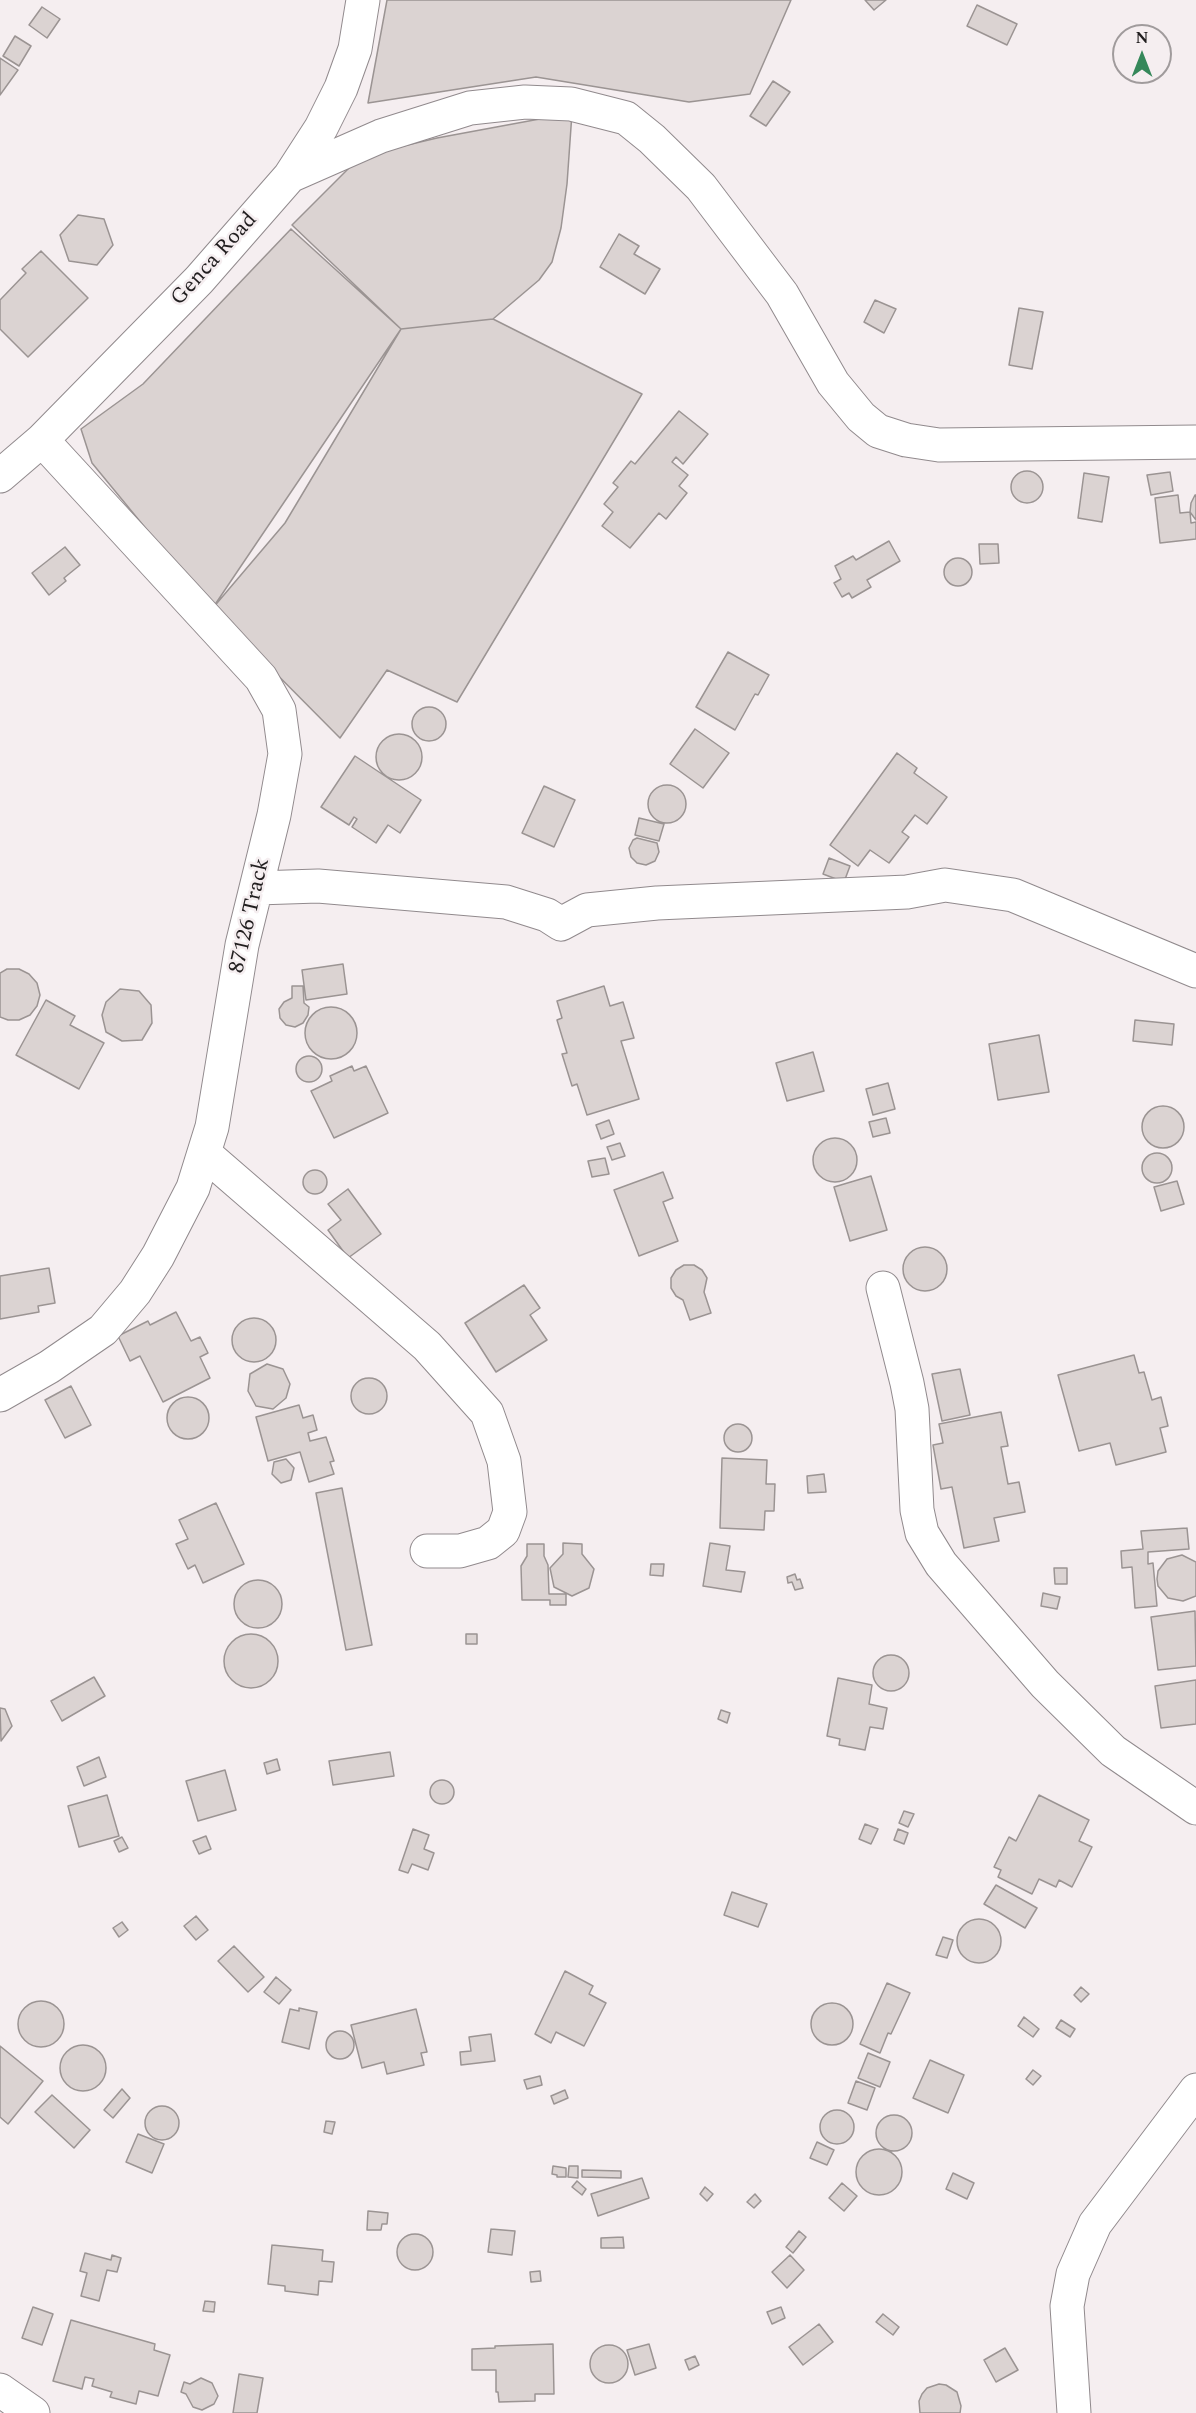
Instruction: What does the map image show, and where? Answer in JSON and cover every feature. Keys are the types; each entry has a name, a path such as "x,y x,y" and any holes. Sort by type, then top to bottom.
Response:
{"street":[{"name":"Genca Road","path":"0,476 42,440 199,280 290,176 321,128 341,88 355,49 363,0"},
{"path":"290,176 381,136 470,108 525,102 571,104 626,118 652,139 701,187 782,294 833,383 861,417 878,431 906,440 939,445 1196,441"},
{"name":"87126 Track","path":"0,1395 49,1367 103,1330 135,1292 158,1256 193,1188 212,1126 242,945 257,888 285,754 279,710 261,678 42,440"},
{"path":"257,888 318,886 506,902 547,915 561,924 587,910 657,903 907,892 945,885 1013,895 1196,970"},
{"path":"204,1153 427,1346 487,1413 504,1461 510,1512 503,1531 488,1542 460,1551 427,1551"},
{"path":"883,1288 912,1409 917,1510 922,1533 936,1557 1045,1684 1113,1750 1196,1808"},
{"path":"1074,2413 1067,2306 1072,2274 1095,2224 1196,2090"},
{"path":"0,2390 33,2413"}],"building":[{"path":"387,0 791,0 750,94 689,102 536,77 368,103"},
{"path":"865,0 886,0 874,10"},
{"path":"977,5 1017,24 1007,45 967,26"},
{"path":"42,7 60,19 47,38 29,25"},
{"path":"15,36 31,46 19,66 3,56"},
{"path":"0,58 18,70 0,95"},
{"path":"773,81 790,92 766,126 750,116"},
{"path":"572,113 567,184 561,228 552,262 539,280 493,319 401,329 292,225 361,156 437,138"},
{"path":"78,215 104,219 113,245 97,265 69,261 60,235"},
{"path":"291,229 401,329 285,523 212,609 92,463 81,429 143,384"},
{"path":"619,234 639,246 634,254 660,269 645,294 600,267"},
{"path":"41,251 88,298 28,357 0,329 0,300 26,273 22,269"},
{"path":"875,300 896,309 884,333 864,322"},
{"path":"1019,308 1043,312 1032,369 1009,365"},
{"path":"493,319 642,394 457,702 387,670 340,738 212,609 401,329"},
{"path":"679,411 708,434 683,464 676,457 672,462 688,475 679,486 687,493 666,519 659,513 630,548 602,526 613,512 604,504 618,487 613,483 631,461 635,464"},
{"path":"1027,471 1039,475 1043,487 1039,499 1027,503 1015,499 1011,487 1015,475"},
{"path":"1170,472 1173,491 1151,495 1147,475"},
{"path":"1084,473 1109,477 1102,522 1078,518"},
{"path":"1178,495 1180,513 1190,512 1191,523 1196,522 1196,539 1160,543 1155,498"},
{"path":"1196,495 1196,520 1190,512"},
{"path":"889,541 900,561 867,580 871,587 852,598 849,593 842,597 834,583 841,579 835,566 853,556 856,560"},
{"path":"979,544 998,544 999,563 980,564"},
{"path":"65,547 80,565 49,595 32,573"},
{"path":"958,558 968,562 972,572 968,582 958,586 948,582 944,572 948,562"},
{"path":"728,652 769,675 758,695 755,694 735,730 696,707"},
{"path":"429,707 441,712 446,724 441,736 429,741 417,736 412,724 417,712"},
{"path":"695,729 729,753 703,788 670,764"},
{"path":"399,734 415,741 422,757 415,773 399,780 383,773 376,757 383,741"},
{"path":"897,753 917,768 914,773 947,797 927,824 915,815 902,832 909,837 889,863 870,850 858,866 830,845"},
{"path":"355,756 421,800 400,833 388,825 376,843 352,827 357,819 354,817 349,825 321,807"},
{"path":"667,785 680,791 686,804 680,817 667,823 654,817 648,804 654,791"},
{"path":"544,786 575,800 554,847 522,833"},
{"path":"639,818 664,824 659,841 635,835"},
{"path":"637,838 657,843 659,852 655,861 646,865 637,863 631,857 629,848 633,840"},
{"path":"829,858 850,866 844,882 823,874"},
{"path":"343,964 347,994 306,1000 302,970"},
{"path":"7,969 19,969 29,974 37,983 40,995 37,1006 30,1015 19,1020 0,1017 0,973"},
{"path":"292,986 303,986 304,1003 309,1007 308,1015 303,1023 295,1027 286,1025 280,1018 279,1009 284,1002 292,998"},
{"path":"604,986 610,1006 623,1002 634,1038 621,1041 639,1099 587,1115 577,1084 572,1086 562,1054 567,1053 557,1020 562,1018 557,1001"},
{"path":"120,989 139,991 151,1005 152,1023 142,1040 122,1041 106,1032 102,1015 106,1002"},
{"path":"46,1000 75,1016 70,1025 104,1043 79,1089 16,1055"},
{"path":"331,1007 345,1011 353,1019 357,1033 353,1047 345,1055 331,1059 317,1055 309,1047 305,1033 309,1019 317,1011"},
{"path":"1135,1020 1174,1024 1172,1045 1133,1041"},
{"path":"1039,1035 1049,1092 998,1100 989,1044"},
{"path":"813,1052 824,1091 787,1101 776,1063"},
{"path":"309,1056 318,1060 322,1069 318,1078 309,1082 300,1078 296,1069 300,1060"},
{"path":"352,1066 354,1071 366,1066 388,1113 334,1138 311,1091 332,1081 330,1076"},
{"path":"888,1083 895,1109 873,1115 866,1089"},
{"path":"1163,1106 1171,1107 1178,1112 1183,1119 1183,1135 1178,1142 1171,1147 1163,1148 1155,1147 1148,1142 1143,1135 1142,1127 1143,1119 1148,1112 1155,1107"},
{"path":"886,1118 890,1133 873,1137 869,1122"},
{"path":"609,1120 614,1134 601,1139 596,1125"},
{"path":"835,1138 851,1144 857,1160 851,1176 835,1182 819,1176 813,1160 819,1144"},
{"path":"620,1143 625,1156 612,1160 607,1147"},
{"path":"1157,1153 1167,1158 1172,1168 1167,1178 1157,1183 1147,1178 1142,1168 1147,1158"},
{"path":"605,1158 609,1174 592,1177 588,1161"},
{"path":"315,1170 323,1174 327,1182 323,1190 315,1194 307,1190 303,1182 307,1174"},
{"path":"663,1172 673,1198 663,1202 678,1241 639,1256 614,1190"},
{"path":"871,1176 887,1230 850,1241 834,1187"},
{"path":"1177,1181 1184,1204 1161,1211 1154,1187"},
{"path":"348,1189 381,1234 348,1258 328,1230 341,1220 328,1204"},
{"path":"925,1247 934,1248 941,1253 946,1260 946,1278 941,1285 934,1290 925,1291 916,1290 909,1285 904,1278 903,1269 904,1260 909,1253 916,1248"},
{"path":"684,1265 694,1265 702,1270 707,1278 704,1292 711,1313 690,1320 683,1300 676,1296 671,1288 671,1278 676,1270"},
{"path":"49,1268 55,1303 38,1306 39,1312 0,1319 0,1276"},
{"path":"524,1285 540,1308 530,1315 547,1340 496,1372 465,1323"},
{"path":"176,1312 191,1341 200,1337 208,1353 200,1357 210,1378 163,1402 140,1356 130,1361 118,1336 148,1321 150,1325"},
{"path":"254,1318 263,1319 270,1324 275,1331 275,1349 270,1356 263,1361 254,1362 245,1361 238,1356 233,1349 232,1340 233,1331 238,1324 245,1319"},
{"path":"1134,1355 1139,1373 1144,1372 1152,1400 1161,1397 1168,1426 1160,1428 1166,1452 1116,1465 1110,1443 1079,1451 1058,1375"},
{"path":"267,1364 283,1369 290,1384 286,1398 273,1409 256,1406 248,1391 250,1374"},
{"path":"960,1369 970,1415 942,1421 932,1374"},
{"path":"369,1378 382,1383 387,1396 382,1409 369,1414 356,1409 351,1396 356,1383"},
{"path":"71,1386 91,1425 65,1438 45,1400"},
{"path":"188,1397 196,1398 203,1403 208,1410 208,1426 203,1433 196,1438 188,1439 180,1438 173,1433 168,1426 167,1418 168,1410 173,1403 180,1398"},
{"path":"299,1405 303,1418 313,1415 317,1430 308,1433 310,1441 326,1437 334,1461 330,1462 334,1474 309,1482 300,1452 268,1461 256,1417"},
{"path":"1001,1412 1008,1446 1001,1447 1008,1484 1019,1482 1025,1512 994,1518 999,1541 964,1548 952,1487 941,1489 933,1445 943,1443 939,1424"},
{"path":"738,1424 748,1428 752,1438 748,1448 738,1452 728,1448 724,1438 728,1428"},
{"path":"722,1458 767,1460 766,1484 775,1484 774,1511 765,1511 764,1530 720,1528"},
{"path":"286,1459 294,1468 291,1480 281,1483 272,1474 274,1462"},
{"path":"824,1474 826,1492 808,1493 807,1476"},
{"path":"342,1488 372,1645 346,1650 316,1493"},
{"path":"216,1503 244,1564 203,1583 195,1565 188,1569 176,1544 188,1539 179,1520"},
{"path":"1187,1528 1189,1549 1148,1552 1148,1564 1153,1563 1157,1606 1135,1608 1132,1567 1122,1568 1121,1551 1143,1549 1141,1531"},
{"path":"563,1543 582,1544 582,1554 594,1569 589,1588 572,1596 554,1587 550,1568 563,1554"},
{"path":"710,1543 730,1546 726,1570 745,1572 741,1592 703,1586"},
{"path":"527,1544 544,1544 544,1556 548,1565 549,1594 566,1594 566,1605 550,1605 550,1600 522,1600 521,1566 527,1556"},
{"path":"1182,1555 1196,1562 1196,1596 1183,1601 1168,1598 1158,1586 1157,1579 1158,1571 1167,1559"},
{"path":"651,1564 664,1564 663,1576 650,1575"},
{"path":"1054,1568 1067,1568 1067,1584 1055,1584"},
{"path":"795,1574 797,1580 800,1579 803,1588 795,1590 792,1582 788,1583 787,1577"},
{"path":"253,1580 263,1580 278,1590 282,1604 281,1613 272,1624 263,1628 253,1628 238,1618 234,1609 234,1599 244,1584"},
{"path":"1043,1593 1060,1597 1057,1609 1041,1606"},
{"path":"1195,1611 1196,1666 1158,1670 1151,1617"},
{"path":"251,1634 261,1636 270,1642 276,1651 278,1661 276,1671 270,1680 261,1686 251,1688 241,1686 232,1680 226,1671 224,1661 226,1651 232,1642 241,1636"},
{"path":"466,1634 477,1634 477,1644 466,1644"},
{"path":"891,1655 904,1660 909,1673 904,1686 891,1691 878,1686 873,1673 878,1660"},
{"path":"94,1677 105,1696 62,1721 51,1701"},
{"path":"838,1678 872,1685 869,1704 887,1708 883,1729 870,1727 865,1750 839,1745 840,1739 827,1736"},
{"path":"1196,1680 1196,1724 1161,1728 1155,1686"},
{"path":"0,1708 5,1709 12,1726 1,1741"},
{"path":"721,1710 730,1713 727,1723 718,1719"},
{"path":"390,1752 394,1776 333,1785 329,1761"},
{"path":"99,1757 106,1777 84,1786 77,1767"},
{"path":"277,1759 280,1770 267,1774 264,1763"},
{"path":"225,1770 236,1810 198,1821 186,1781"},
{"path":"442,1780 451,1783 454,1792 451,1801 442,1804 433,1801 430,1792 433,1783"},
{"path":"107,1795 119,1836 79,1847 68,1806"},
{"path":"1039,1795 1089,1820 1079,1841 1092,1847 1072,1887 1059,1880 1056,1887 1039,1879 1032,1894 998,1877 1001,1870 994,1867 1009,1837 1016,1841"},
{"path":"904,1811 914,1814 908,1827 899,1823"},
{"path":"865,1824 878,1829 871,1844 859,1839"},
{"path":"413,1829 429,1835 424,1849 434,1853 428,1870 412,1864 408,1873 399,1870"},
{"path":"898,1829 908,1833 904,1844 894,1840"},
{"path":"206,1836 211,1849 199,1854 193,1841"},
{"path":"122,1837 128,1848 119,1852 114,1841"},
{"path":"996,1885 1037,1908 1025,1928 984,1904"},
{"path":"732,1892 767,1904 758,1927 724,1915"},
{"path":"196,1916 208,1930 196,1940 184,1926"},
{"path":"979,1919 988,1920 995,1925 1000,1932 1000,1950 995,1957 988,1962 979,1963 970,1962 963,1957 958,1950 957,1941 958,1932 963,1925 970,1920"},
{"path":"122,1922 128,1930 119,1937 113,1928"},
{"path":"943,1937 953,1940 947,1958 936,1955"},
{"path":"234,1946 264,1977 248,1992 218,1961"},
{"path":"565,1971 593,1986 589,1994 606,2003 584,2046 556,2032 551,2043 535,2034"},
{"path":"276,1977 291,1990 279,2004 264,1992"},
{"path":"887,1983 910,1993 880,2053 860,2044"},
{"path":"1081,1987 1089,1994 1081,2002 1074,1995"},
{"path":"41,2001 57,2008 64,2024 57,2040 41,2047 25,2040 18,2024 25,2008"},
{"path":"832,2003 840,2004 847,2009 852,2016 852,2032 847,2039 840,2044 832,2045 824,2044 817,2039 812,2032 811,2024 812,2016 817,2009 824,2004"},
{"path":"299,2008 317,2012 309,2049 282,2042 290,2009 299,2011"},
{"path":"416,2009 427,2052 421,2053 424,2065 387,2074 384,2062 362,2068 351,2025"},
{"path":"1024,2017 1039,2029 1033,2037 1018,2026"},
{"path":"1061,2020 1075,2029 1070,2037 1056,2028"},
{"path":"340,2031 350,2035 354,2045 350,2055 340,2059 330,2055 326,2045 330,2035"},
{"path":"491,2034 495,2061 461,2065 460,2052 471,2051 469,2037"},
{"path":"83,2045 99,2052 106,2068 99,2084 83,2091 67,2084 60,2068 67,2052"},
{"path":"0,2046 43,2081 8,2124 0,2117"},
{"path":"868,2053 890,2062 880,2087 858,2078"},
{"path":"930,2060 964,2075 948,2113 913,2098"},
{"path":"1033,2070 1041,2076 1033,2085 1026,2079"},
{"path":"540,2076 542,2085 527,2089 524,2080"},
{"path":"856,2081 875,2088 867,2110 848,2103"},
{"path":"122,2089 130,2098 113,2118 104,2110"},
{"path":"565,2090 568,2098 554,2104 551,2096"},
{"path":"52,2095 90,2130 74,2148 35,2112"},
{"path":"162,2106 174,2111 179,2123 174,2135 162,2140 150,2135 145,2123 150,2111"},
{"path":"837,2110 849,2115 854,2127 849,2139 837,2144 825,2139 820,2127 825,2115"},
{"path":"894,2115 907,2120 912,2133 907,2146 894,2151 881,2146 876,2133 881,2120"},
{"path":"326,2121 335,2122 332,2134 324,2132"},
{"path":"138,2134 164,2144 152,2173 126,2162"},
{"path":"817,2142 834,2150 827,2165 810,2158"},
{"path":"879,2149 895,2156 902,2172 895,2188 879,2195 863,2188 856,2172 863,2156"},
{"path":"553,2166 566,2168 566,2177 557,2177 552,2174"},
{"path":"569,2166 578,2166 578,2178 568,2177"},
{"path":"582,2170 621,2171 621,2178 582,2177"},
{"path":"953,2173 974,2183 967,2199 946,2189"},
{"path":"642,2178 649,2198 598,2216 591,2194"},
{"path":"577,2181 586,2189 582,2195 572,2187"},
{"path":"842,2183 857,2196 844,2211 829,2198"},
{"path":"705,2187 713,2194 707,2201 700,2194"},
{"path":"755,2194 761,2201 754,2208 747,2202"},
{"path":"368,2211 388,2213 387,2224 382,2224 381,2230 367,2230"},
{"path":"491,2229 515,2231 512,2255 488,2252"},
{"path":"799,2231 806,2237 793,2253 786,2247"},
{"path":"415,2234 427,2240 433,2252 427,2264 415,2270 403,2264 397,2252 403,2240"},
{"path":"623,2237 624,2248 601,2248 601,2238"},
{"path":"272,2245 323,2250 322,2261 334,2262 332,2282 319,2281 318,2295 285,2291 285,2286 268,2284"},
{"path":"85,2253 111,2260 112,2255 121,2258 117,2272 107,2270 99,2301 81,2296 87,2273 80,2271"},
{"path":"790,2255 804,2270 787,2288 772,2272"},
{"path":"540,2271 541,2281 531,2282 530,2272"},
{"path":"205,2301 215,2302 214,2312 203,2311"},
{"path":"33,2307 53,2314 42,2345 22,2338"},
{"path":"781,2307 785,2318 772,2324 767,2312"},
{"path":"883,2314 899,2327 893,2335 876,2322"},
{"path":"71,2320 155,2344 154,2350 170,2355 158,2396 139,2391 136,2404 110,2397 112,2392 92,2386 94,2379 85,2377 82,2389 53,2381"},
{"path":"819,2324 833,2342 803,2365 789,2347"},
{"path":"553,2344 554,2394 535,2394 535,2401 499,2402 498,2392 496,2392 496,2370 472,2370 472,2349"},
{"path":"649,2344 656,2368 635,2375 627,2350"},
{"path":"609,2345 622,2351 628,2364 622,2377 609,2383 596,2377 590,2364 596,2351"},
{"path":"1005,2348 1018,2370 996,2382 984,2360"},
{"path":"695,2356 699,2365 689,2370 685,2360"},
{"path":"239,2374 263,2378 257,2413 233,2413"},
{"path":"201,2378 212,2383 218,2396 214,2404 202,2410 193,2407 186,2394 181,2392 184,2382 190,2384"},
{"path":"939,2384 946,2385 957,2392 961,2406 960,2413 920,2413 919,2401 922,2394 927,2388"}]}
